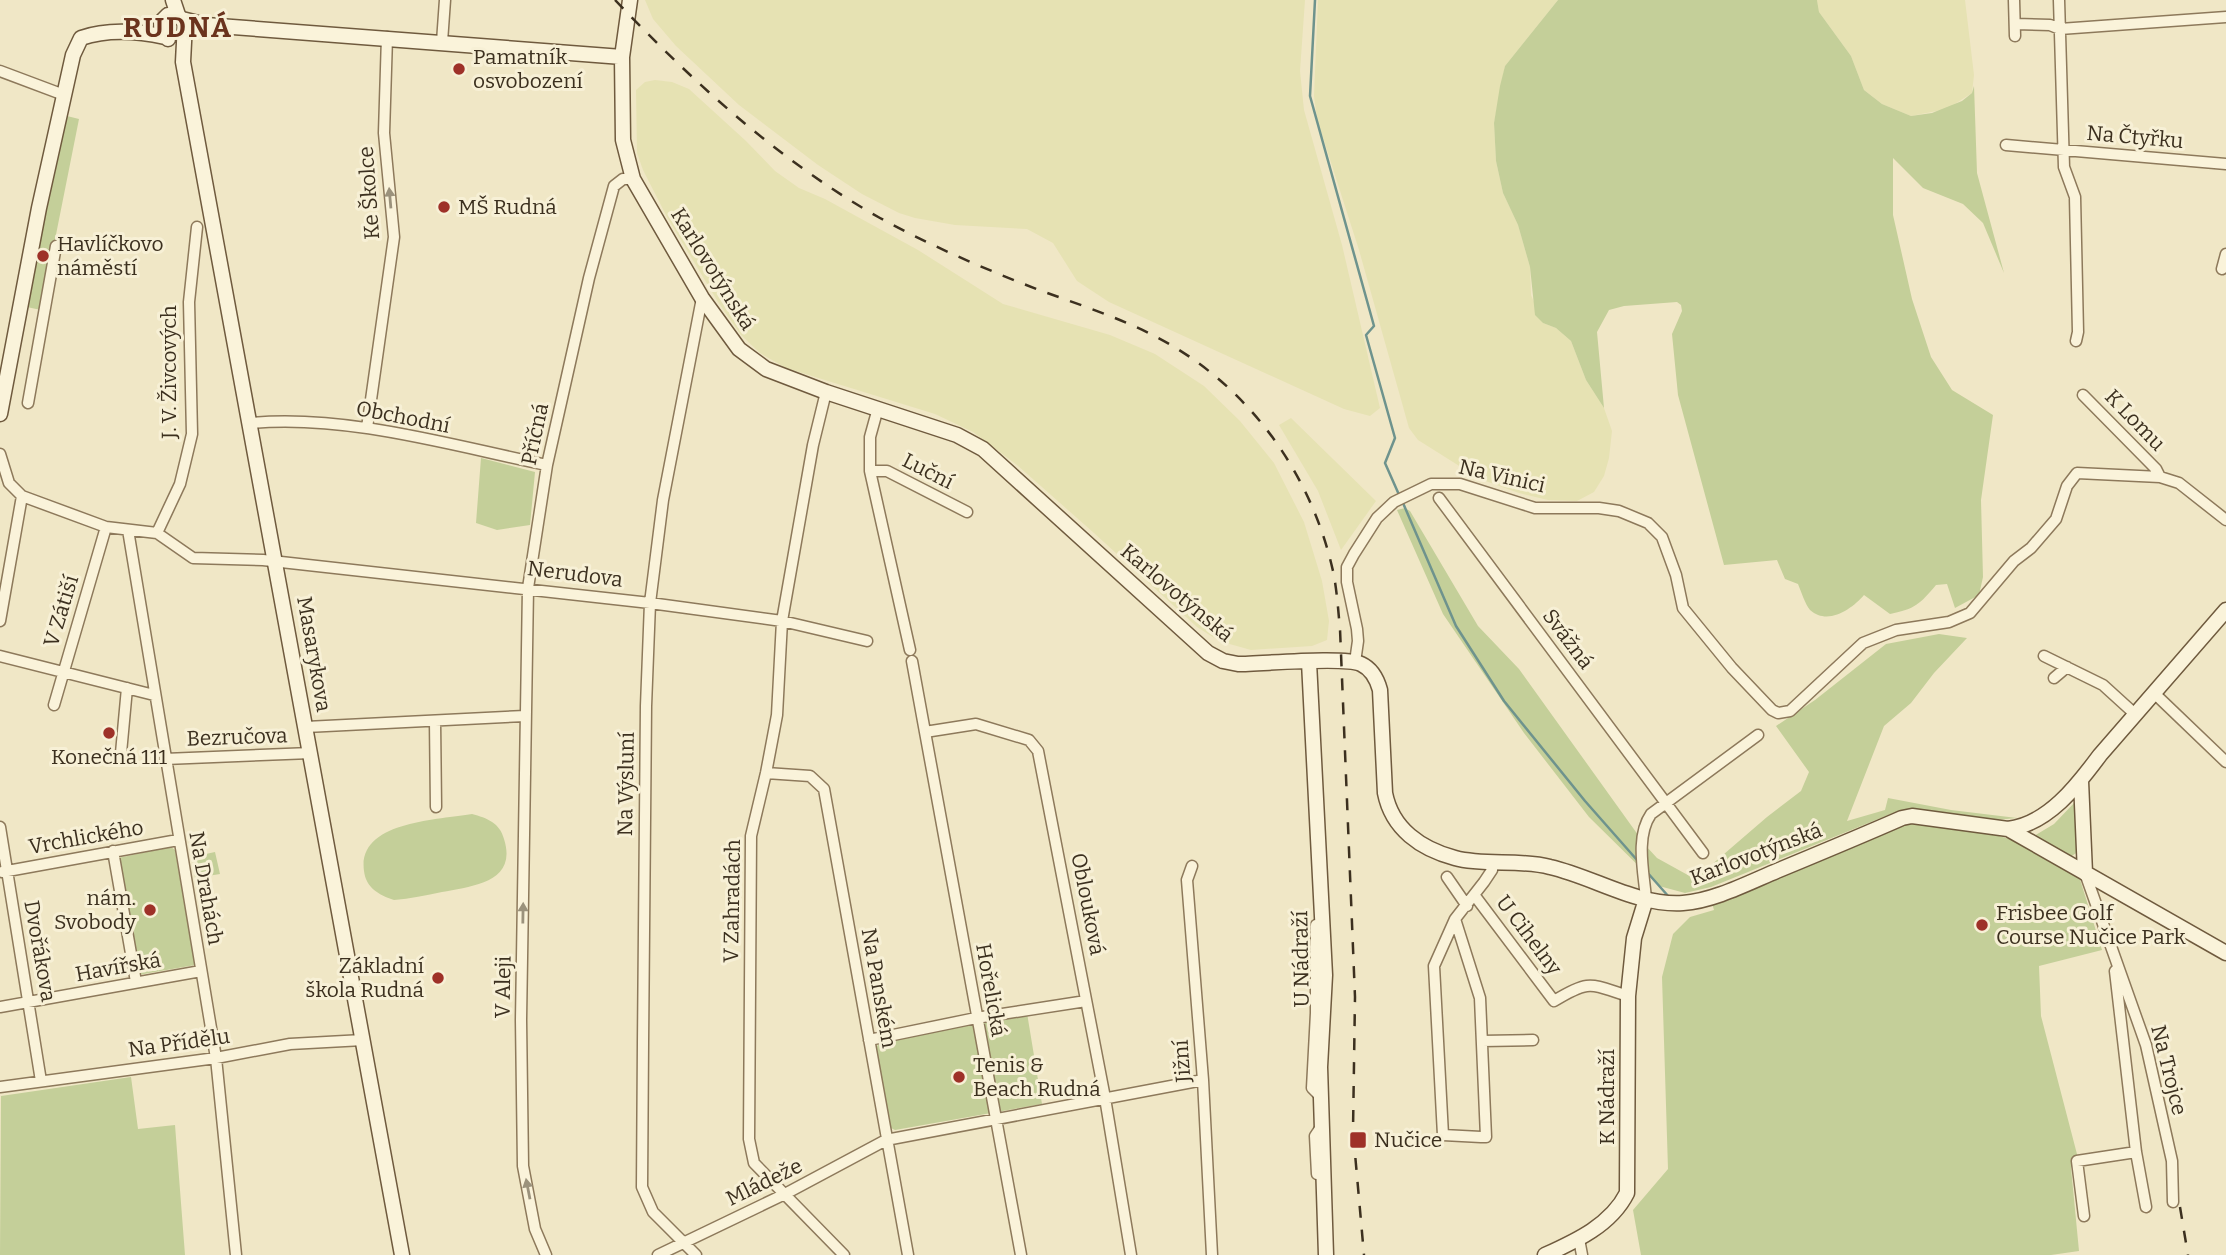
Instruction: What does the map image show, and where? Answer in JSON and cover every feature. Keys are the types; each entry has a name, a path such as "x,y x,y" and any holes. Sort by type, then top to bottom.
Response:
{"street":[{"path":"167,0 175,23"},
{"path":"173,0 183,62"},
{"path":"442,42 445,0"},
{"name":"Karlovotýnská","path":"630,0 622,57 623,140 633,179 702,298 740,349 766,369 826,392 957,435 983,449 1208,653 1223,661 1238,664 1355,662 1371,671 1378,683 1388,810 1397,824 1412,837 1428,848 1456,859 1549,866 1646,899 1685,903 1730,891 1902,818 1912,816 2008,829 2024,827 2037,821 2081,781 2099,755 2226,610"},
{"path":"2014,0 2015,30 2050,25 2060,29 2226,17"},
{"name":"Na Čtyřku","path":"2059,0 2064,149 2226,164"},
{"path":"175,23 160,29 183,62"},
{"path":"0,414 64,95 73,55 81,38 95,33 144,32 175,23 387,37 622,57"},
{"path":"144,32 166,38"},
{"name":"Ke Školce","path":"367,428 394,237 384,133 387,37"},
{"name":"Masarykova","path":"183,62 402,1255"},
{"path":"0,71 64,95"},
{"path":"2006,145 2064,149 2064,167 2075,197 2076,341"},
{"name":"Příčná","path":"525,716 528,588 547,465 589,278 614,186 623,180 633,179"},
{"name":"J. V. Živcových","path":"157,533 180,484 192,434 189,302 197,227"},
{"path":"196,248 218,244"},
{"path":"28,403 56,246"},
{"path":"2222,269 2226,254"},
{"name":"Na Výsluní","path":"696,1255 653,1212 642,1187 646,706 650,603 663,500 702,298"},
{"path":"19,309 44,314"},
{"name":"V Zahradách","path":"826,392 813,445 782,621 777,715 751,836 749,1139 754,1163 844,1255"},
{"name":"K Lomu","path":"2083,395 2148,461 2160,477 2179,483 2226,520"},
{"path":"878,408 870,437 870,471 911,655 925,732"},
{"name":"Obchodní","path":"251,423 291,421 367,428 547,465"},
{"path":"0,454 9,483 22,496 106,527 157,533"},
{"name":"Luční","path":"870,471 887,471 967,512"},
{"name":"Na Vinici","path":"1355,662 1358,642 1347,582 1348,567 1377,518 1394,502 1431,484 1460,484 1535,508 1599,508 1619,511 1648,523 1662,537 1676,575 1678,593 1684,608 1732,668 1772,710 1779,713 1790,711 1863,643 1896,630 1949,622 1970,613 2014,561 2031,548 2056,519 2067,486 2077,473 2160,477"},
{"path":"0,621 22,496"},
{"name":"Svážná","path":"1439,498 1703,853"},
{"name":"V Zátiší","path":"54,705 106,527"},
{"name":"Na Drahách","path":"128,530 216,1058 236,1255"},
{"name":"Nerudova","path":"157,533 193,558 276,562 528,588 782,621 867,640"},
{"path":"0,656 154,695"},
{"path":"2044,656 2103,685 2136,715"},
{"name":"U Nádraží","path":"1308,662 1325,975 1320,1096 1326,1255"},
{"path":"2054,678 2067,667"},
{"path":"121,753 127,688"},
{"path":"2154,693 2226,762"},
{"path":"306,727 525,716"},
{"name":"V Aleji","path":"525,716 521,1020 523,1166 535,1229 545,1255"},
{"path":"435,721 436,807"},
{"name":"Oblouková","path":"925,732 976,724 1029,740 1038,751 1105,1098 1131,1255"},
{"name":"Hořelická","path":"925,732 1021,1255"},
{"path":"1646,899 1642,833 1651,814 1758,734"},
{"name":"Bezručova","path":"165,759 311,752"},
{"name":"Na Panském","path":"766,773 810,776 824,789 908,1255"},
{"path":"2081,781 2085,873"},
{"name":"Dvořákova","path":"0,827 3,872 29,1003 40,1081"},
{"path":"2008,829 2226,953"},
{"name":"Vrchlického","path":"3,872 178,840"},
{"path":"113,851 135,982"},
{"path":"1455,919 1480,998 1486,1137 1443,1135 1434,966 1455,919 1475,896 1492,870 1493,861"},
{"name":"Jižní","path":"1192,866 1187,880 1203,1080 1212,1255"},
{"name":"Na Trojce","path":"2085,873 2146,1045 2172,1161 2173,1202"},
{"path":"1447,877 1467,906"},
{"name":"U Cihelny","path":"1475,896 1554,1001 1578,986 1592,985 1628,996"},
{"name":"K Nádraží","path":"1545,1255 1579,1239 1612,1214 1627,1193 1628,996 1634,938 1646,899"},
{"name":"Na Trojce","path":"2112,951 2136,1152 2146,1207"},
{"name":"Havířská","path":"0,1007 201,971"},
{"path":"869,1040 976,1018 1086,1000"},
{"path":"1482,1041 1533,1040"},
{"name":"Na Přídělu","path":"0,1087 216,1058 290,1044 363,1041"},
{"name":"Mládeže","path":"658,1255 785,1194 886,1140 1203,1080"},
{"path":"1320,1255 1315,1136 1321,1127"},
{"path":"2084,1216 2077,1161 2136,1152"},
{"path":"1579,1239 1582,1255"}],"shaded area":[{"path":"645,0 1305,0 1300,71 1304,110 1342,245 1380,408 1370,416 1344,409 1109,302 1077,281 1053,243 1027,229 955,225 915,218 862,194 818,165 739,105 676,46 653,19"},
{"path":"1318,0 1558,0 1505,66 1494,123 1496,161 1503,193 1518,225 1530,267 1531,295 1543,323 1556,328 1571,341 1586,380 1604,408 1612,431 1604,476 1594,492 1577,501 1548,500 1519,493 1480,479 1418,440 1409,428 1359,250 1317,119 1314,96"},
{"path":"1817,0 1965,0 1974,75 1972,93 1947,109 1911,116 1882,104 1864,90 1851,56 1819,12"},
{"path":"645,82 672,82 689,89 775,171 799,188 825,199 918,250 1003,304 1110,335 1155,354 1204,386 1240,421 1274,463 1304,522 1322,581 1329,621 1327,640 1312,646 1251,650 1219,641 1197,627 1017,465 973,432 935,414 786,368 760,353 741,335 718,302 667,217 643,170 637,153 636,90"},
{"path":"1291,418 1376,501 1341,550 1318,491 1279,425"}],"green space":[{"path":"1558,0 1817,0 1819,12 1851,56 1864,90 1882,104 1911,116 1932,113 1962,101 1972,93 1974,86 1977,173 2004,273 1983,223 1963,204 1923,188 1893,158 1893,215 1912,299 1931,357 1952,390 1993,415 1981,500 1983,577 1979,595 1955,608 1947,584 1936,585 1916,605 1898,612 1890,614 1864,595 1853,606 1839,614 1824,616 1810,610 1798,584 1785,579 1777,560 1724,565 1678,395 1672,334 1682,311 1681,305 1677,302 1624,306 1609,310 1597,332 1604,408 1586,380 1571,341 1535,315 1530,267 1518,225 1503,193 1496,161 1494,123 1505,66"},
{"path":"63,115 79,119 41,310 22,306"},
{"path":"481,458 535,472 530,525 497,530 476,523"},
{"path":"1405,508 1410,511 1478,626 1519,669 1646,846 1657,858 1695,879 1801,791 1809,772 1776,726 1815,700 1886,644 1939,634 1967,638 1934,673 1911,703 1884,726 1847,821 1885,810 1888,798 1951,810 2017,818 1986,821 1911,810 1893,813 1711,887 1685,893 1659,886 1589,817 1524,733 1443,614 1397,510"},
{"path":"2075,802 2078,852 2070,857 2034,836 2054,824"},
{"path":"472,814 492,822 504,839 507,854 504,865 498,874 489,880 466,887 394,900 378,893 367,882 364,871 365,854 373,842 386,833 421,821"},
{"path":"1906,823 1943,825 1998,836 2027,846 2078,873 2102,950 2039,966 2041,1016 2078,1158 2071,1168 2079,1251 2051,1255 1641,1255 1633,1210 1668,1169 1662,977 1673,934 1690,917 1714,910 1712,903"},
{"name":"nám. Svobody","path":"171,847 175,850 195,965 138,975 118,858"},
{"path":"215,852 220,874 195,878 192,857"},
{"name":"Tenis & Beach Rudná","path":"1027,1013 1042,1104 895,1130 889,1127 875,1050 879,1043"},
{"path":"131,1077 138,1129 175,1125 185,1255 0,1255 1,1096"}],"waterway":[{"path":"1315,0 1310,96 1374,326 1366,335 1395,438 1385,463 1400,497"},
{"path":"1403,503 1456,626 1504,701 1637,860"},
{"path":"1646,871 1669,897"}],"railway":[{"path":"615,0 739,119 807,172 843,196 958,257 1139,329 1171,345 1201,365 1253,413 1294,471 1323,536 1334,578 1340,629 1355,997 1353,1131 1364,1255"},
{"path":"2180,1207 2188,1255"}],"place":[{"name":"Pamatník osvobození","path":"459,69"},
{"name":"MŠ Rudná","path":"444,207"},
{"name":"Havlíčkovo náměstí","path":"43,256"},
{"name":"Konečná 111","path":"109,733"},
{"name":"nám. Svobody","path":"150,910"},
{"name":"Frisbee Golf Course Nučice Park","path":"1982,925"},
{"name":"Základní škola Rudná","path":"438,978"},
{"name":"Tenis & Beach Rudná","path":"959,1077"},
{"name":"Nučice","path":"1358,1140"}],"district":[{"name":"RUDNÁ","path":"178,27"}]}
